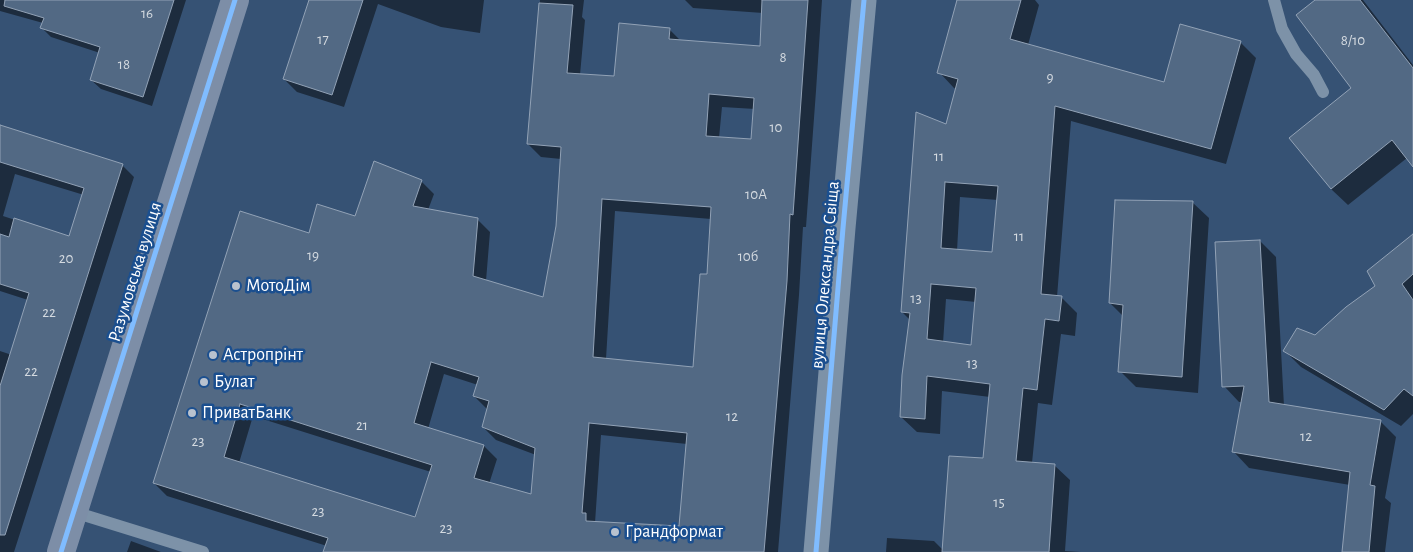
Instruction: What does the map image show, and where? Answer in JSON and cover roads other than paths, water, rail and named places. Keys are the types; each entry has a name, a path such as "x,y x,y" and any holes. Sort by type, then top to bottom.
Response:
{"main road":[{"name":"Разумовська вулиця","path":"61,552 234,0"}],"street":[{"name":"вулиця Олександра Свіща","path":"816,552 864,0"}],"lane":[{"path":"1274,0 1282,29 1296,54 1314,75 1323,92"},
{"path":"74,512 203,552"}],"place":[{"name":"МотоДім","path":"236,286"},
{"name":"Астропрінт","path":"213,355"},
{"name":"Булат","path":"204,382"},
{"name":"ПриватБанк","path":"192,413"},
{"name":"Грандформат","path":"615,532"}]}
